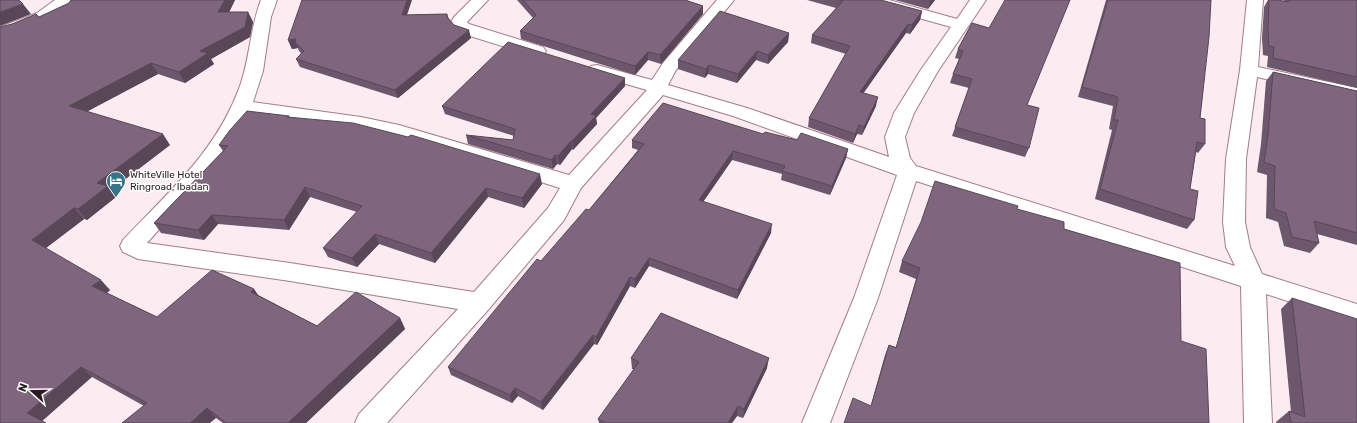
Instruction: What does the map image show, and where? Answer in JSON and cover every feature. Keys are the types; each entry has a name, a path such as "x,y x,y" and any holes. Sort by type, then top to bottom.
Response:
{"street":[{"path":"0,33 42,17 58,7 64,0"},
{"path":"269,0 263,14 254,71 242,106 227,135 193,180 131,246 138,250 290,272 479,303"},
{"path":"480,0 460,20 458,24 463,28 553,56"},
{"path":"369,423 479,303 556,214 573,184 658,89 661,79 668,67 726,0"},
{"path":"871,0 962,25"},
{"path":"909,171 900,160 895,137 904,113 929,71 978,0"},
{"path":"1255,0 1249,70 1236,159 1234,222 1238,247 1253,280 1258,423"},
{"path":"576,63 658,89 740,112 909,171 1357,314"},
{"path":"1249,70 1357,94"},
{"path":"242,106 362,123 399,131 573,184"},
{"path":"816,423 833,384 883,254 909,171"}],"building":[{"path":"0,0 19,0 23,4 0,12"},
{"path":"71,0 225,0 218,12 248,12 245,27 200,51 208,53 179,72 151,63 69,106 163,134 97,183 108,186 78,209 74,208 32,240 101,280 92,286 157,317 212,270 254,289 251,292 317,326 356,292 400,318 288,423 226,423 207,408 190,423 122,423 147,403 81,367 27,413 46,423 0,423 0,27 12,24 36,14 39,17 69,3"},
{"path":"302,0 407,0 402,15 447,14 447,17 454,25 469,30 395,90 296,59 304,51 295,42 296,39 288,40"},
{"path":"523,0 685,0 703,6 660,55 648,52 635,66 520,31 536,15"},
{"path":"839,0 881,0 922,11 912,25 908,24 860,92 878,97 864,127 859,125 855,134 809,118 850,46 812,35 843,1"},
{"path":"1005,0 1070,0 1027,105 1039,108 1029,148 955,127 972,79 953,74 963,51 958,49 972,23 989,28"},
{"path":"1108,0 1211,0 1209,37 1200,118 1205,119 1205,144 1197,142 1190,189 1198,191 1194,220 1100,189 1118,120 1114,120 1118,97 1082,87"},
{"path":"1269,0 1288,2 1289,0 1357,0 1357,77 1273,58 1274,47 1269,46"},
{"path":"720,11 789,33 768,55 757,51 738,74 709,65 706,69 678,60"},
{"path":"508,42 625,78 591,114 596,116 558,156 555,155 552,160 466,135 513,140 515,129 442,106"},
{"path":"1273,72 1357,91 1357,233 1314,221 1319,243 1292,237 1286,213 1274,209 1275,166 1264,162 1268,135"},
{"path":"663,103 763,134 765,132 797,140 801,133 848,149 832,186 782,171 785,166 733,151 699,200 772,224 738,290 649,258 635,279 630,277 596,337 593,335 541,402 515,388 510,395 448,367 537,259 541,261 586,209 589,210 644,144 632,140"},
{"path":"247,111 289,116 287,117 353,123 408,137 411,135 540,174 522,198 486,188 431,253 375,234 352,258 323,248 362,206 305,187 284,220 212,215 198,230 154,223 228,146 219,145"},
{"path":"935,181 1018,206 1017,209 1064,222 1064,229 1180,263 1181,341 1206,349 1209,423 844,423 853,398 871,406 889,345 896,348 920,268 902,261 921,222"},
{"path":"1292,298 1357,319 1357,423 1291,423 1289,411 1305,417"},
{"path":"661,313 769,358 744,409 738,406 728,423 606,423 598,419 639,362 631,358"}],"place":[{"name":"WhiteVille Hotel Ringroad, Ibadan","path":"116,198"}]}
